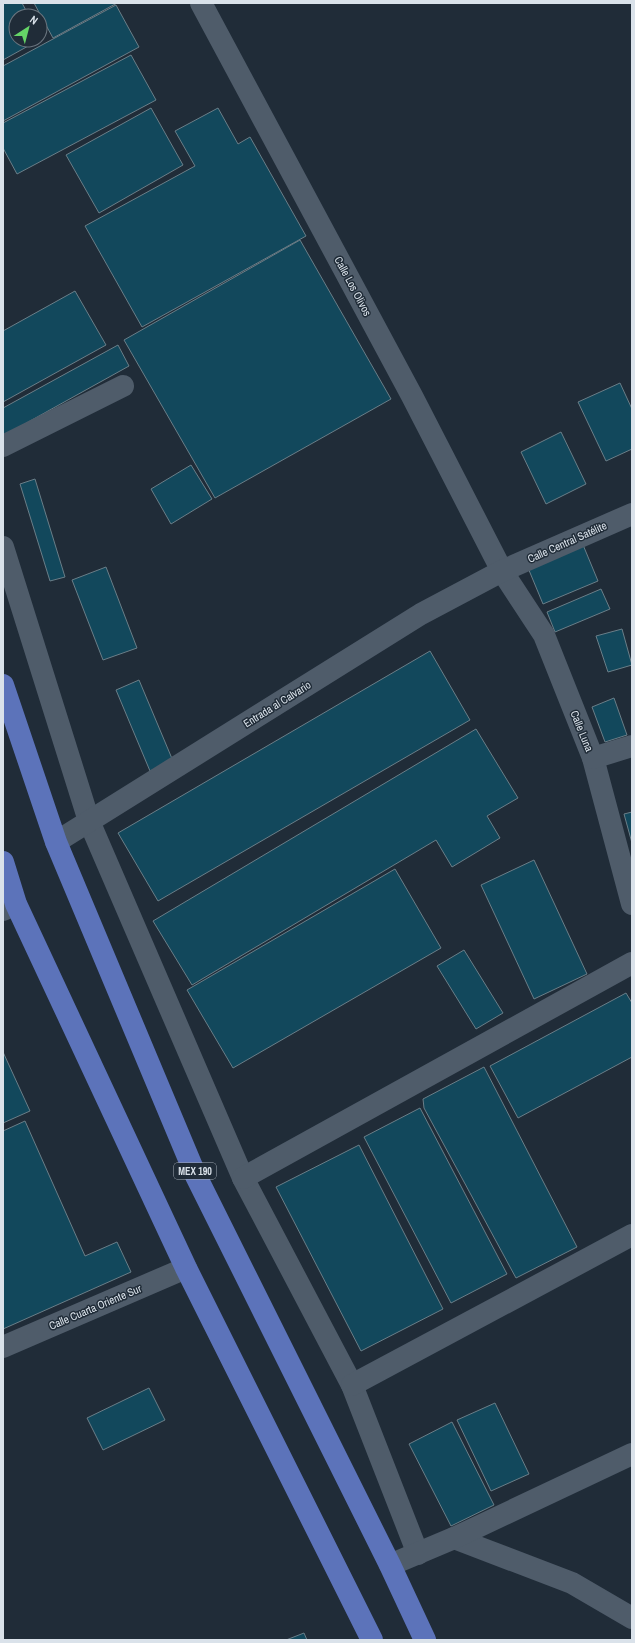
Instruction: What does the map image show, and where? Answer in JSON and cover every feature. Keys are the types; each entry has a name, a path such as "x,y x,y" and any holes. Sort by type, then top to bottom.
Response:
{"main road":[{"name":"MEX 190","path":"3,685 56,842 196,1176 390,1565 425,1640"},
{"path":"3,862 10,907 186,1268 372,1640"}],"street":[{"name":"Calle Los Olivos","path":"201,3 412,396 502,571"},
{"path":"3,446 123,386"},
{"name":"Calle Central Satélite","path":"502,571 632,514"},
{"path":"3,546 89,821 243,1178 352,1386 418,1554"},
{"name":"Calle Luna","path":"502,571 544,635 593,758 632,904"},
{"name":"Entrada al Calvario","path":"56,842 421,614 502,571"},
{"path":"593,758 632,746"},
{"path":"243,1178 632,963"},
{"path":"352,1386 632,1235"},
{"name":"Calle Cuarta Oriente Sur","path":"3,1347 186,1268"},
{"path":"390,1565 454,1538 632,1454"},
{"path":"454,1538 572,1583 632,1618"}],"building":[{"path":"3,3 22,3 25,8 8,8 8,48 25,48 3,60"},
{"path":"34,3 117,3 53,38 48,29 48,8 37,8"},
{"path":"116,5 139,47 3,121 3,66 36,48 48,48 48,42"},
{"path":"131,55 156,100 17,174 3,148 3,123"},
{"path":"151,108 183,165 99,213 66,155"},
{"path":"218,108 238,144 250,137 306,236 142,327 85,226 195,166 175,131"},
{"path":"300,240 391,399 215,498 124,340"},
{"path":"75,291 106,345 3,402 3,331"},
{"path":"118,345 129,366 3,436 3,408"},
{"path":"620,383 632,409 632,449 606,461 578,402"},
{"path":"561,432 586,484 546,504 521,452"},
{"path":"191,465 212,499 171,524 151,489"},
{"path":"35,479 65,577 50,581 20,484"},
{"path":"581,540 598,581 543,604 526,563"},
{"path":"106,567 137,648 103,660 72,580"},
{"path":"601,589 610,609 555,632 547,612"},
{"path":"622,629 632,665 608,672 596,636"},
{"path":"430,651 470,720 158,901 118,833"},
{"path":"139,680 173,761 150,771 116,690"},
{"path":"614,698 627,735 605,742 592,707"},
{"path":"476,729 518,798 487,816 500,838 452,867 436,840 192,985 153,921"},
{"path":"632,812 632,843 624,814"},
{"path":"534,860 587,974 534,999 481,885"},
{"path":"395,869 441,948 233,1068 187,990"},
{"path":"464,950 503,1013 476,1029 437,966"},
{"path":"626,993 632,1003 632,1057 518,1118 490,1066"},
{"path":"3,1052 30,1111 3,1123"},
{"path":"484,1067 577,1247 516,1278 424,1108 423,1099"},
{"path":"420,1108 507,1274 451,1303 364,1137"},
{"path":"25,1121 85,1256 117,1242 131,1272 3,1329 3,1131"},
{"path":"359,1145 443,1309 361,1351 276,1187"},
{"path":"149,1388 165,1420 103,1450 87,1418"},
{"path":"495,1403 529,1474 491,1491 457,1420"},
{"path":"452,1422 494,1505 451,1526 409,1444"},
{"path":"304,1633 307,1640 286,1640"}]}
